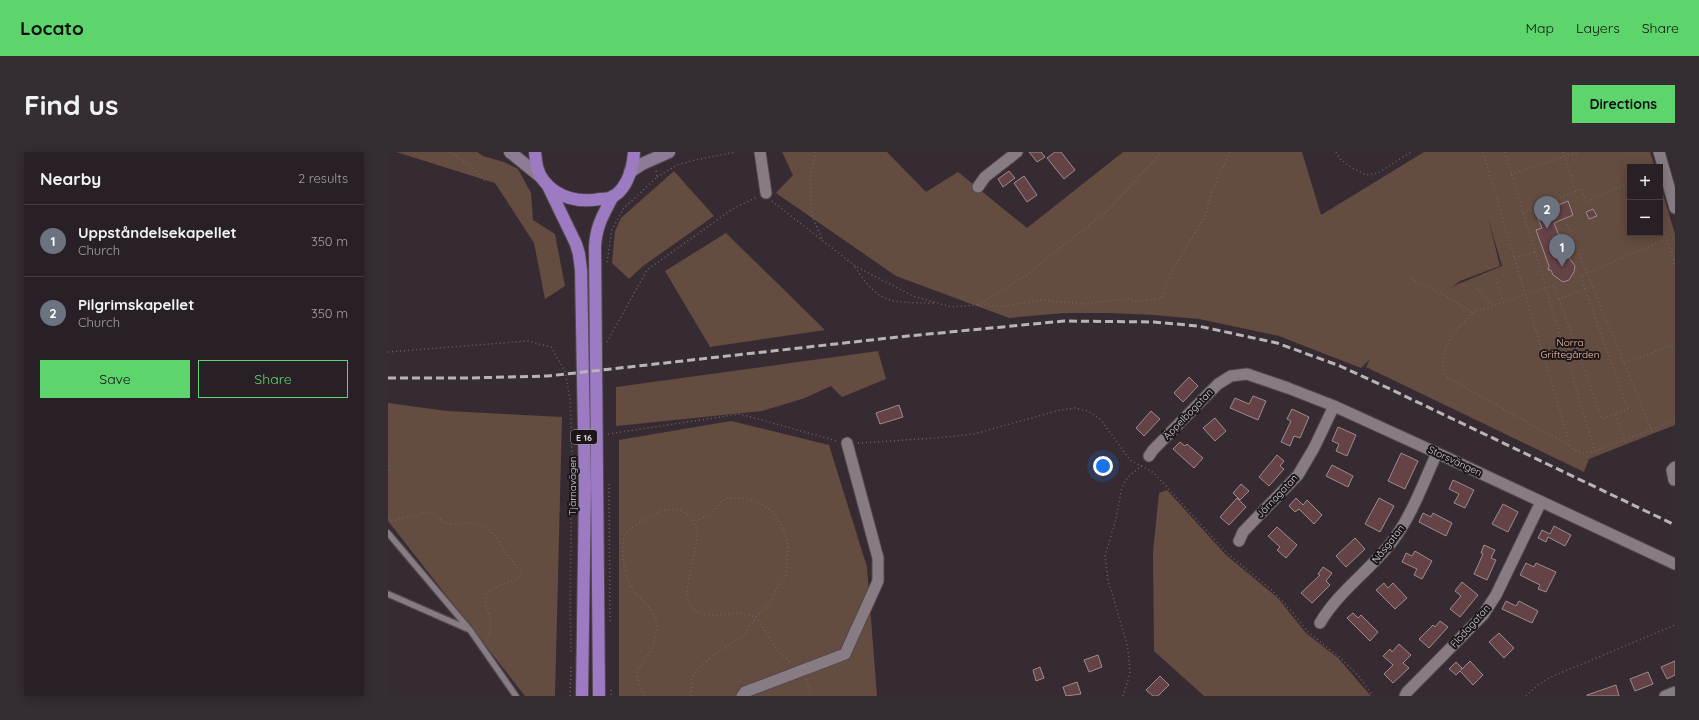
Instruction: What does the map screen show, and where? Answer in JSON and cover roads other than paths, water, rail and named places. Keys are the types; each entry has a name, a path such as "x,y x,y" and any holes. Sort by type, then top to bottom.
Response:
{"highway":[{"name":"E 16","path":"535,152 536,161 544,181"},
{"name":"E 16","path":"598,696 595,247 596,232 600,218 614,196 624,186 630,172 634,152"},
{"path":"544,181 564,196 580,201 589,201 614,196"},
{"name":"Tjärnavägen","path":"544,181 576,244 581,270 585,487 582,696"}],"street":[{"path":"510,152 544,181"},
{"path":"630,172 655,158 670,152"},
{"path":"760,152 766,193"},
{"path":"978,187 985,177 1017,152"},
{"path":"1658,152 1675,208"},
{"name":"Storsvängen","path":"1231,376 1248,374 1334,406 1675,564"},
{"name":"Äppelbogatan","path":"1149,456 1153,450 1218,384 1231,376"},
{"name":"Järnagatan","path":"1239,541 1243,532 1298,475 1314,448 1334,406"},
{"path":"742,696 745,692 845,654 878,581 878,558 847,443"},
{"name":"Nåsgatan","path":"1320,622 1328,608 1376,562 1392,542 1407,520 1437,453"},
{"path":"1674,480 1672,470 1675,467"},
{"name":"Flodagatan","path":"1405,696 1407,692 1483,615 1496,595 1541,502"},
{"path":"1665,696 1675,692"}],"lane":[{"path":"388,533 470,630 516,696"},
{"path":"388,594 470,630"}],"railway":[{"path":"388,378 548,376 898,337 1064,321 1154,322 1198,326 1277,343 1340,366 1675,525"}],"place":[{"name":"Pilgrimskapellet","path":"1547,229"},
{"name":"Uppståndelsekapellet","path":"1562,267"}],"park label":[{"name":"Norra Griftegården","path":"1570,348"}]}
